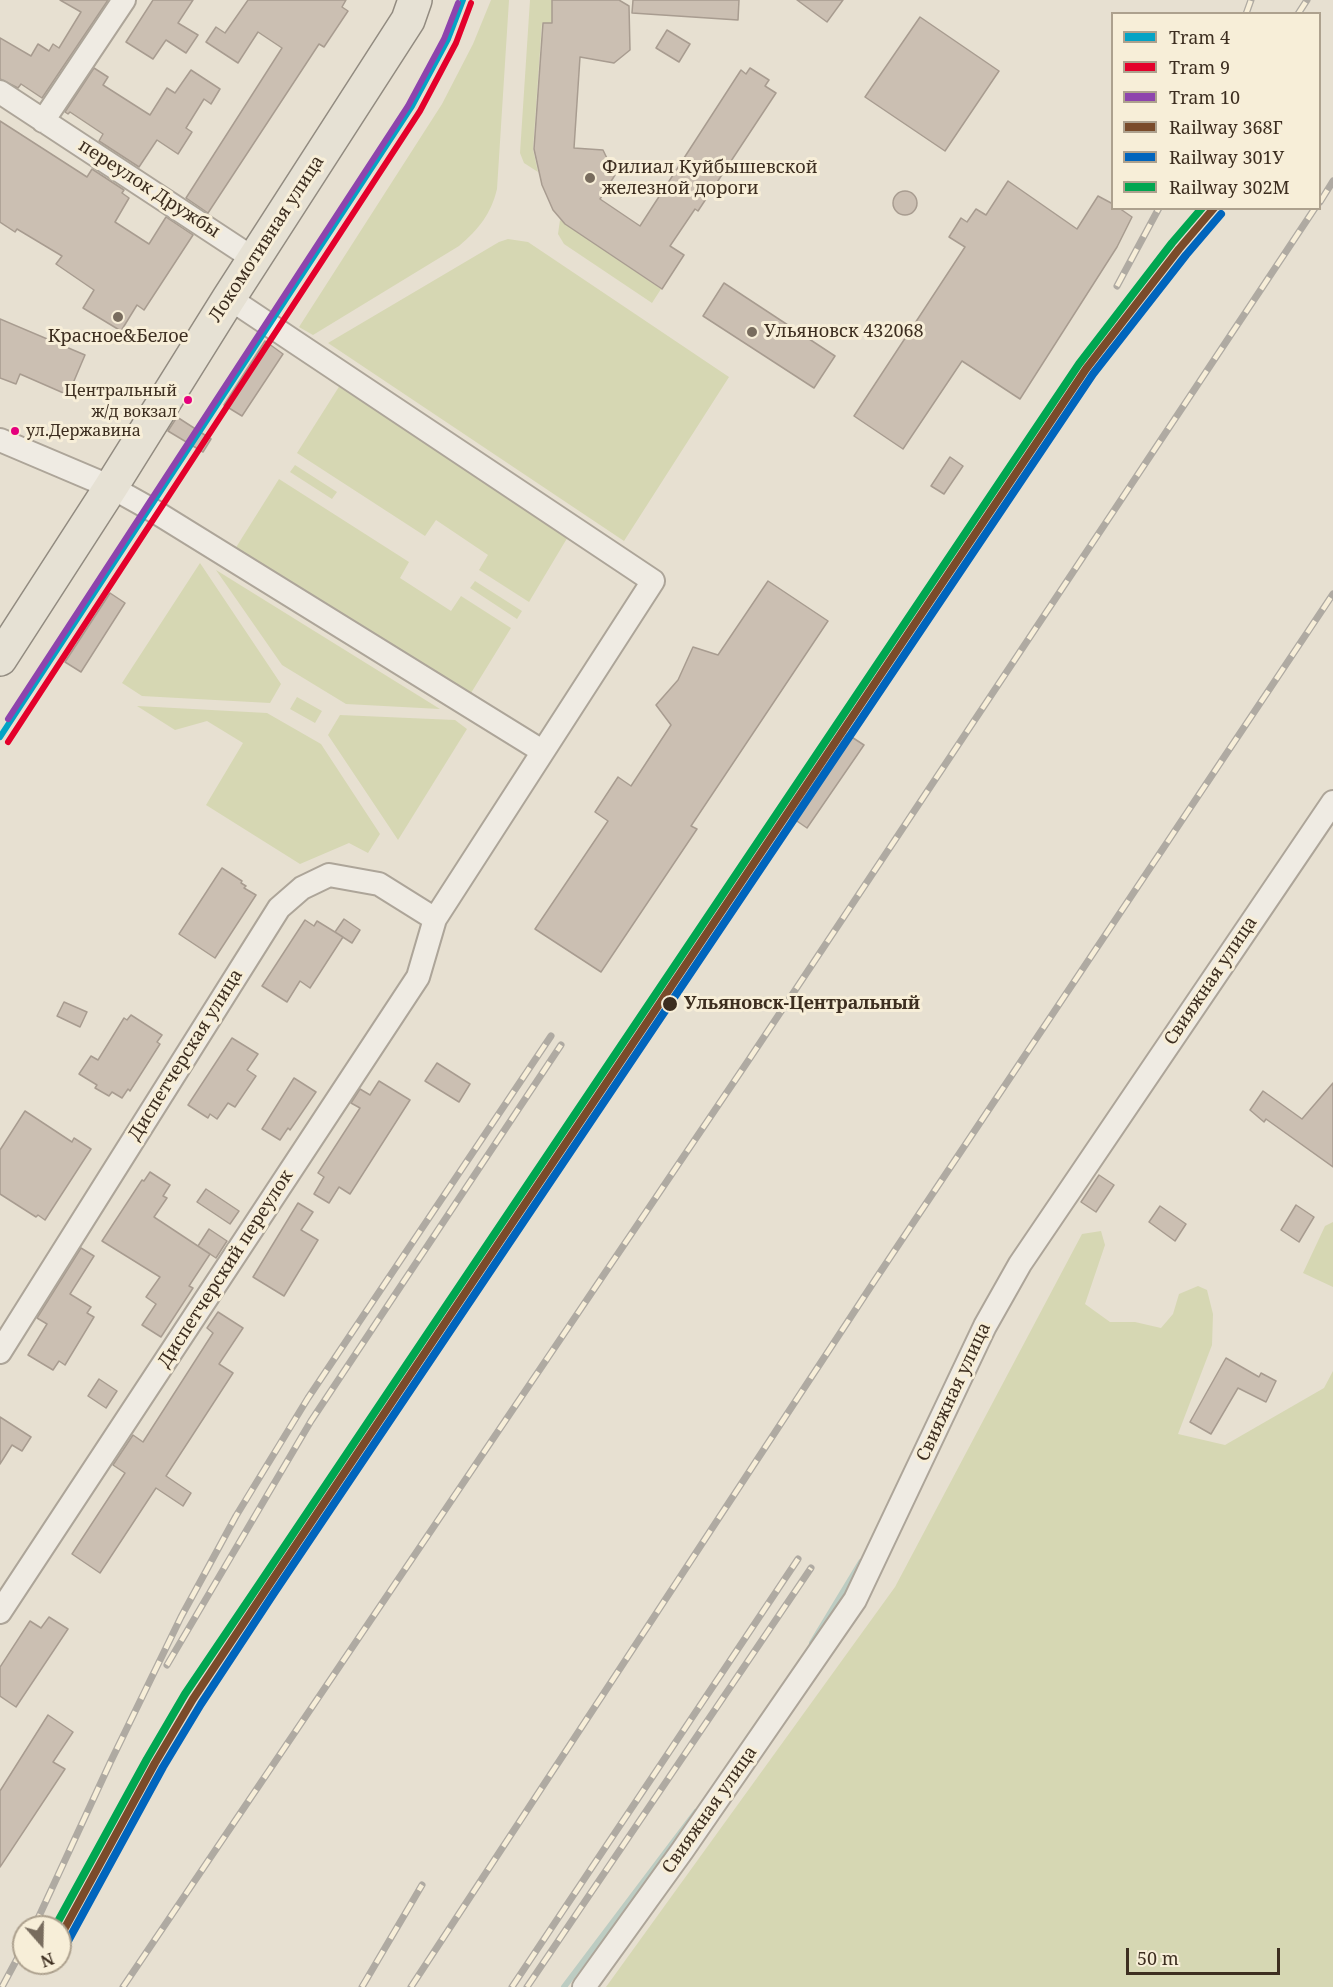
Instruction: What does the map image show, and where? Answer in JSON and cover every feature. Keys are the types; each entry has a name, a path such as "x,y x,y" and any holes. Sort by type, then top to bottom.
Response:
{"main road":[{"name":"Локомотивная улица","path":"0,659 408,20 415,0"}],"street":[{"path":"43,121 124,0"},
{"name":"переулок Дружбы","path":"0,92 254,258"},
{"name":"Диспетчерский переулок","path":"0,1612 418,977 435,919 653,581 229,298"},
{"path":"0,440 111,487 192,534 542,751"},
{"name":"Свияжная улица","path":"584,1987 682,1851 855,1600 986,1326 1020,1264 1333,802"},
{"name":"Диспетчерская улица","path":"0,1352 279,908 303,888 329,875 379,884 435,919"}],"green space":[{"path":"491,0 509,0 497,189 488,214 459,246 313,335 299,327 442,104 473,44"},
{"path":"530,0 552,0 552,7 564,22 563,24 542,23 533,149 538,172 524,163 520,153"},
{"path":"560,220 661,289 652,303 564,244 558,234"},
{"path":"508,239 528,242 729,377 624,541 328,343 499,242"},
{"path":"342,382 569,535 529,602 479,570 488,555 436,520 425,536 297,453"},
{"path":"295,465 337,492 332,499 290,472"},
{"path":"279,479 409,562 400,578 451,611 461,596 511,628 471,693 235,549"},
{"path":"200,563 281,684 270,703 142,696 122,683"},
{"path":"216,570 440,709 346,704 282,665"},
{"path":"475,581 522,611 517,619 470,588"},
{"path":"297,697 322,711 315,723 290,709"},
{"path":"137,706 267,713 321,744 380,834 368,853 349,843 300,864 206,805 243,743 207,721 175,730"},
{"path":"340,715 455,720 467,729 398,840 328,735"},
{"path":"1333,1222 1333,1287 1303,1273 1325,1226"},
{"path":"1101,1231 1105,1245 1085,1304 1110,1322 1135,1322 1161,1328 1173,1314 1179,1294 1198,1286 1207,1290 1213,1314 1212,1345 1178,1434 1225,1445 1324,1388 1333,1371 1333,1987 606,1987 895,1587 1082,1234"}],"building":[{"path":"60,0 108,0 42,98 21,84 18,88 0,79 0,38 31,56 38,44 49,51 53,44 59,48 81,12"},
{"path":"153,0 193,0 178,23 198,35 186,53 166,40 153,59 126,42"},
{"path":"248,0 346,0 342,7 348,11 324,47 319,44 208,213 186,198 282,48 258,32 238,63 206,42 216,27 225,33"},
{"path":"552,0 619,0 629,6 630,50 614,63 580,57 574,148 603,150 615,175 600,199 640,226 741,70 746,74 750,68 769,80 765,86 776,93 698,211 695,209 670,246 684,255 662,289 565,224 553,210 542,185 534,149 543,23 552,23"},
{"path":"633,0 739,0 738,20 632,13"},
{"path":"797,0 843,0 827,22"},
{"path":"920,17 999,71 945,151 865,97"},
{"path":"667,30 690,44 679,62 656,48"},
{"path":"94,68 108,77 103,85 150,115 167,88 175,93 191,70 220,89 211,104 204,99 186,128 192,132 178,154 157,140 139,167 99,141 103,134 70,112 68,114 65,112"},
{"path":"0,121 87,177 92,169 124,190 122,193 129,198 115,222 149,244 166,217 193,235 144,310 137,305 121,331 83,308 94,290 56,264 62,256 17,229 15,232 0,222"},
{"path":"1008,181 1077,229 1098,196 1111,203 1111,210 1122,210 1132,217 1117,247 1020,399 962,361 903,449 854,416 965,247 949,237 961,218 967,222 976,209 986,215"},
{"path":"905,191 914,194 917,203 914,212 905,215 896,212 893,203 896,194"},
{"path":"724,283 835,356 814,388 703,316"},
{"path":"0,319 85,355 68,395 20,374 16,384 0,378"},
{"path":"265,341 283,354 242,416 224,405"},
{"path":"177,417 211,439 203,452 168,431"},
{"path":"950,457 963,466 944,494 931,486"},
{"path":"768,581 828,621 691,826 697,829 601,972 535,929 608,821 595,812 618,777 631,786 671,725 656,705 678,680 693,647 718,655"},
{"path":"110,593 125,603 81,672 65,662"},
{"path":"847,734 864,745 807,828 791,817"},
{"path":"222,868 242,881 241,883 246,886 244,888 256,895 215,958 179,934"},
{"path":"344,919 360,930 352,943 335,932"},
{"path":"305,920 314,926 317,921 343,937 310,988 300,981 287,1002 262,986"},
{"path":"64,1002 87,1012 80,1027 57,1016"},
{"path":"131,1015 162,1035 157,1042 160,1044 130,1091 128,1089 122,1098 112,1092 109,1096 95,1088 97,1085 79,1074 91,1056 98,1060 124,1018 127,1020"},
{"path":"232,1038 258,1054 247,1070 256,1076 235,1107 228,1103 217,1119 210,1114 208,1118 188,1105"},
{"path":"437,1063 470,1084 459,1102 425,1081"},
{"path":"294,1078 316,1092 290,1130 288,1128 280,1140 262,1129"},
{"path":"379,1081 410,1100 350,1194 339,1187 329,1203 314,1194 324,1177 318,1173 360,1108 351,1103 360,1089 370,1095"},
{"path":"1333,1083 1333,1167 1266,1119 1264,1122 1250,1110 1263,1091 1302,1119"},
{"path":"25,1111 72,1142 74,1138 91,1149 45,1220 38,1215 36,1217 0,1194 0,1150"},
{"path":"150,1172 170,1185 163,1196 167,1198 154,1217 210,1254 189,1286 193,1288 161,1337 142,1325 156,1304 146,1297 160,1277 102,1241 142,1180 144,1181"},
{"path":"1099,1175 1114,1185 1096,1212 1081,1202"},
{"path":"206,1189 239,1211 230,1224 197,1202"},
{"path":"298,1203 313,1212 301,1230 318,1240 284,1296 253,1277"},
{"path":"1296,1205 1314,1217 1299,1242 1281,1230"},
{"path":"1160,1206 1186,1224 1175,1241 1149,1222"},
{"path":"209,1229 227,1241 216,1258 198,1246"},
{"path":"81,1248 94,1256 70,1294 91,1307 87,1313 94,1317 65,1365 59,1361 53,1370 28,1355 47,1324 37,1318"},
{"path":"218,1312 243,1328 219,1364 233,1373 166,1476 191,1493 183,1506 156,1488 100,1573 72,1554 125,1473 113,1465 133,1435 143,1442 213,1333 207,1328"},
{"path":"1226,1358 1259,1377 1261,1373 1276,1381 1266,1402 1238,1388 1211,1434 1190,1422"},
{"path":"99,1379 117,1391 106,1408 88,1396"},
{"path":"0,1417 31,1437 22,1451 12,1445 0,1464"},
{"path":"49,1617 68,1629 16,1707 0,1696 0,1667 30,1621 41,1628"},
{"path":"48,1715 73,1732 53,1762 65,1769 0,1867 0,1791"}],"waterway":[{"path":"812,1643 861,1562"},
{"path":"564,1987 696,1812"}],"railway":[{"path":"1247,12 1251,0"},
{"path":"1299,12 1307,0"},
{"path":"1321,200 1333,181"},
{"path":"1117,286 1158,210"},
{"path":"123,1987 748,1061 1314,210"},
{"path":"411,1987 877,1277 1333,594"},
{"path":"40,1915 181,1617 236,1516 308,1398 551,1036"},
{"path":"167,1665 311,1421 561,1045"},
{"path":"512,1987 798,1559"},
{"path":"527,1987 811,1568"},
{"path":"362,1987 422,1885"},
{"path":"2,1987 12,1968"}],"tram line":[{"name":"4","path":"0,737 412,106 448,39 463,0"},
{"name":"10","path":"8,719 408,106 444,39 458,3"},
{"name":"9","path":"8,742 420,111 456,43 471,3"}],"rail line":[{"name":"302М","path":"62,1915 185,1694 1079,364 1172,243 1200,210"},
{"name":"368Г","path":"72,1915 155,1763 193,1699 267,1588 1086,369 1179,249 1212,210"},
{"name":"301У","path":"72,1934 163,1767 201,1704 274,1593 1093,374 1221,214"}],"place":[{"name":"Филиал Куйбышевской железной дороги","path":"590,178"},
{"name":"Красное&Белое","path":"118,317"},
{"name":"Ульяновск 432068","path":"752,332"},
{"name":"Центральный ж/д вокзал","path":"188,400"},
{"name":"ул.Державина","path":"15,431"},
{"name":"Ульяновск-Центральный","path":"670,1004"}]}
